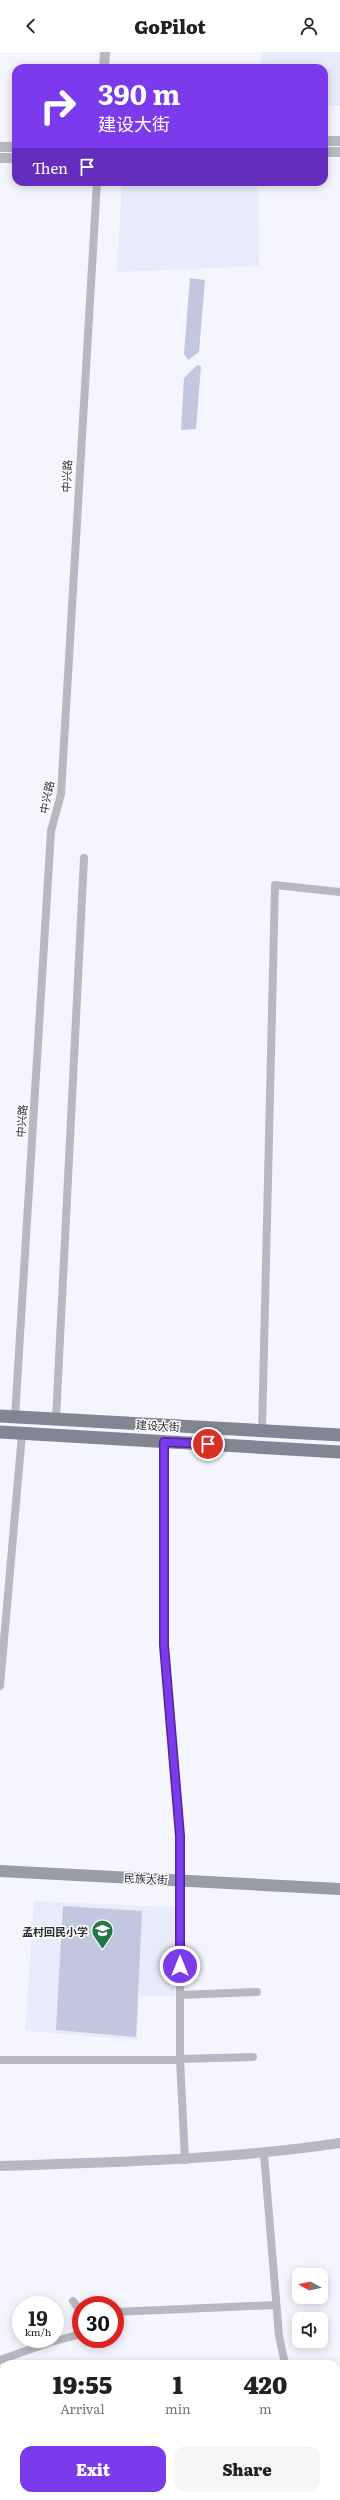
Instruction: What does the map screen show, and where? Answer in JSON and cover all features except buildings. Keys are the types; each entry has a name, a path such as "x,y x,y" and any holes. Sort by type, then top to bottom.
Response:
{"main road":[{"name":"建设大街","path":"0,1416 340,1435"},
{"name":"建设大街","path":"0,1432 340,1452"},
{"name":"民族大街","path":"0,1871 340,1890"}],"street":[{"path":"104,64 105,52"},
{"path":"328,141 340,141"},
{"path":"0,147 12,147"},
{"path":"328,152 340,152"},
{"path":"0,158 12,158"},
{"name":"中兴路","path":"15,1417 51,831 61,794 97,186"},
{"path":"56,1419 84,858"},
{"path":"262,1431 275,884 340,892"},
{"path":"0,1686 22,1434"},
{"path":"164,1442 164,1645 180,1836 180,2059 185,2160"},
{"path":"180,1995 257,1992"},
{"path":"0,2060 253,2057"},
{"path":"0,2166 185,2160 264,2154 340,2143"},
{"path":"264,2154 276,2306 279,2336 284,2360"},
{"path":"124,2312 276,2306"},
{"path":"0,2360 51,2342 72,2336"}],"shaded area":[{"path":"261,52 340,52 340,106 328,106 328,64 261,64"},
{"path":"122,186 258,186 259,266 117,272"},
{"path":"190,278 205,280 199,352 188,360 184,354"},
{"path":"197,365 201,366 196,429 181,430 184,378"},
{"name":"孟村回民小学","path":"34,1901 175,1907 175,1996 139,1996 137,2040 25,2031"},
{"path":"63,1906 142,1911 136,2037 56,2030"}],"place":[{"name":"孟村回民小学","path":"103,1950"}],"route":[{"path":"180,1966 180,1836 164,1645 164,1442 208,1444"}]}
